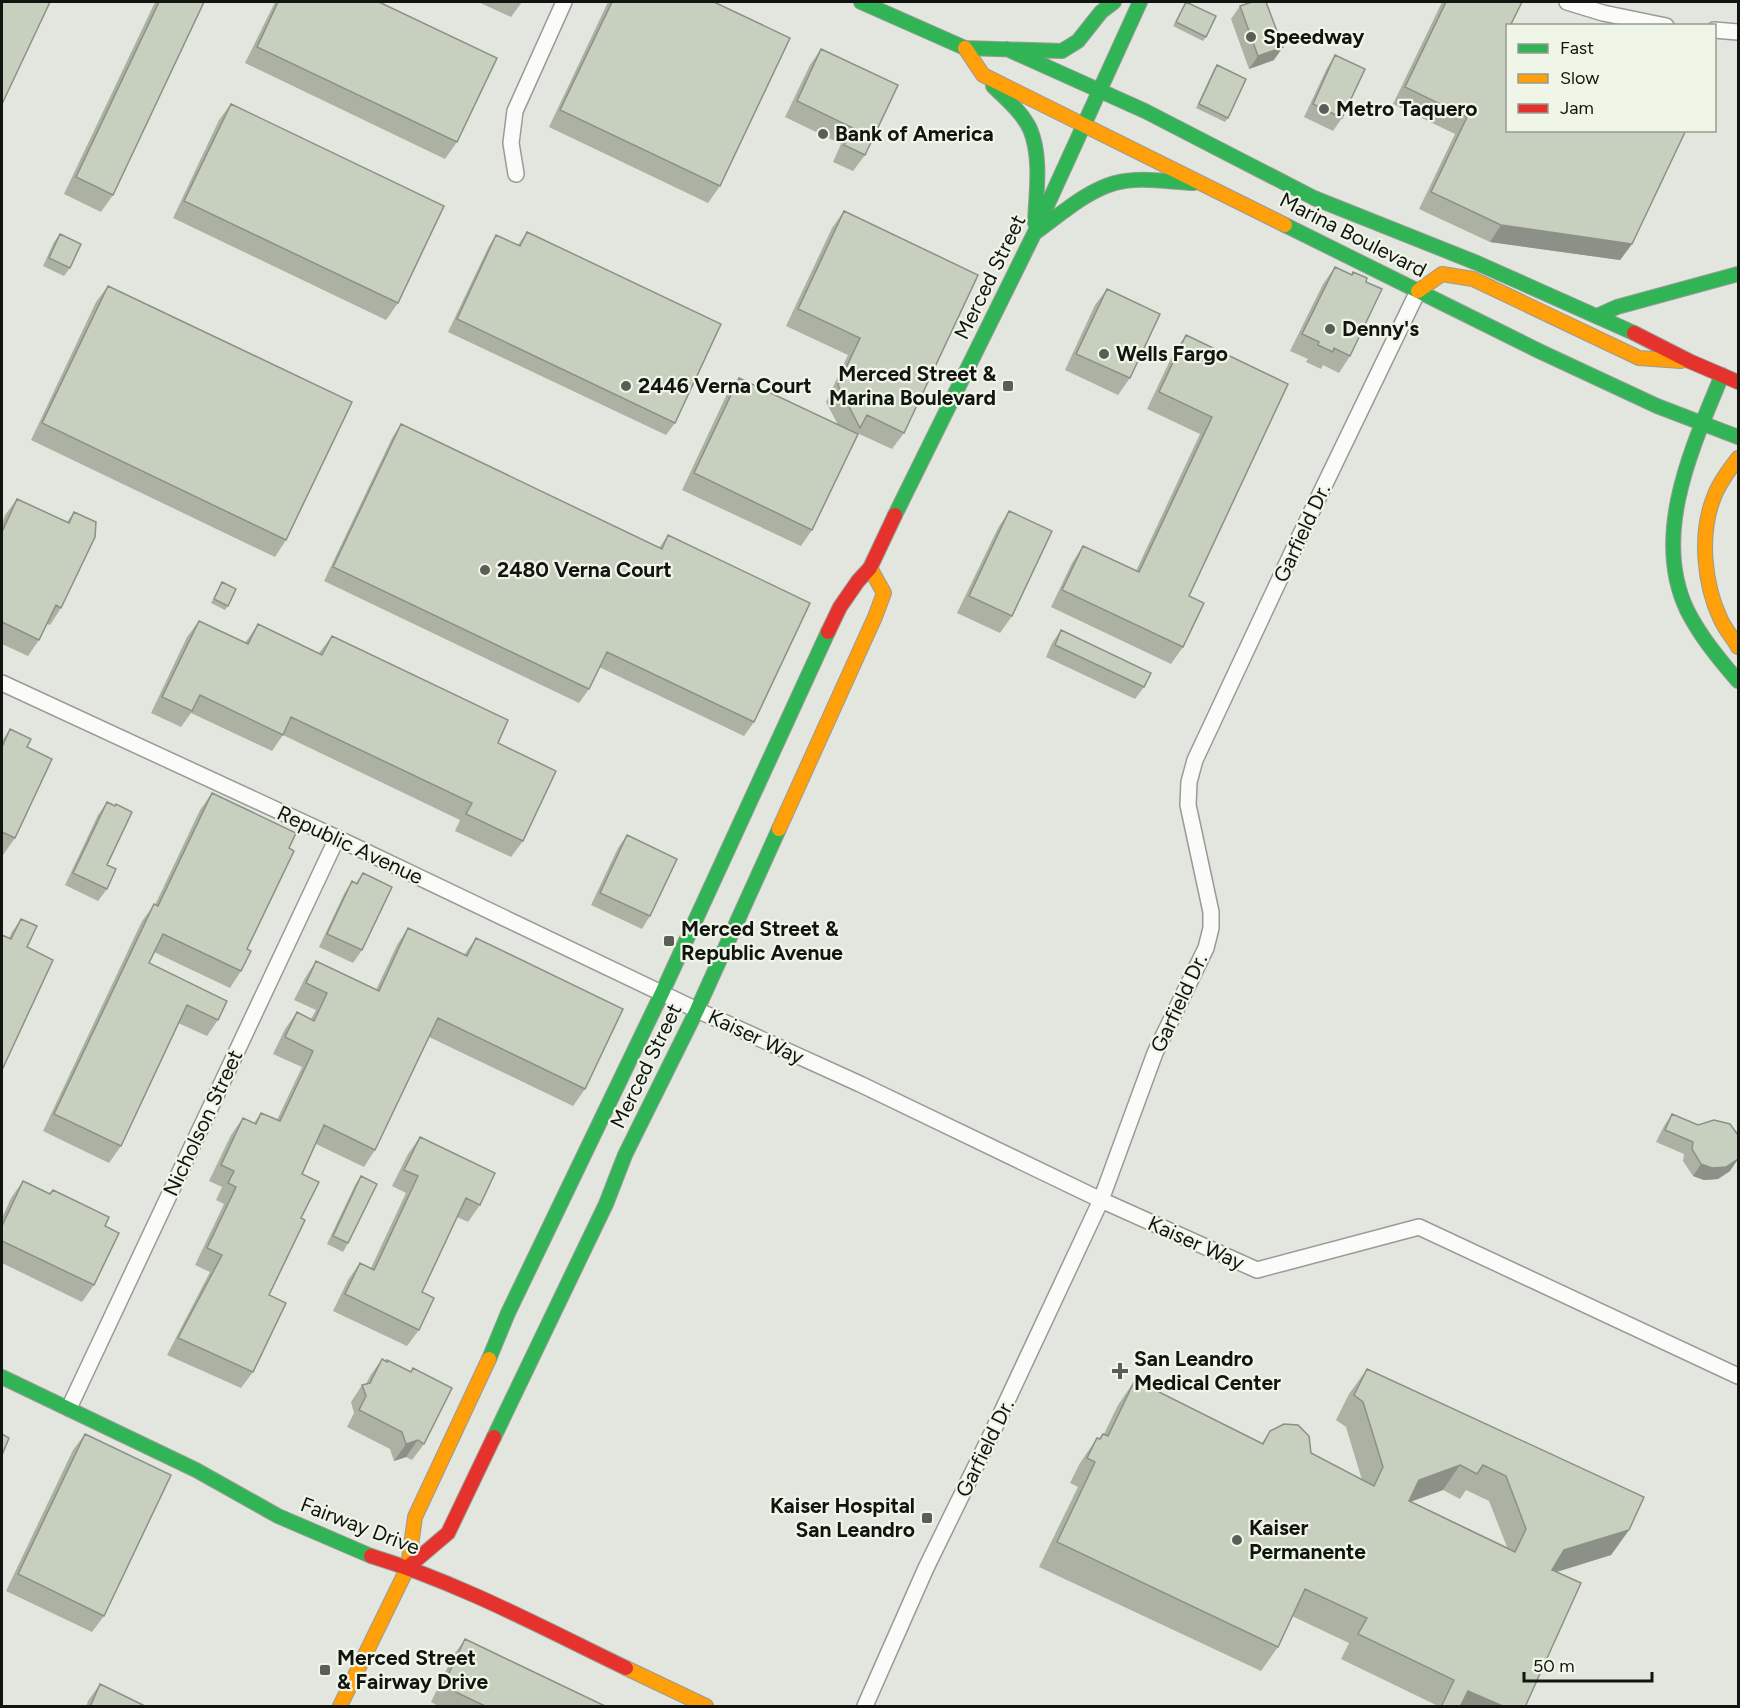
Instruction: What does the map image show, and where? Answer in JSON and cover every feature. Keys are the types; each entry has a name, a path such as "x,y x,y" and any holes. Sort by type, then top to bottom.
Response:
{"main road":[{"name":"Marina Boulevard","path":"861,2 965,48 1007,49 1145,111 1314,198 1468,259 1597,316 1689,361 1738,381"},
{"path":"1007,49 1062,51 1069,49 1089,30 1105,5 1114,2"},
{"name":"Merced Street","path":"340,1707 408,1567 415,1517 485,1369 508,1313 662,993 840,607 870,568 916,470 1035,232 1140,2"},
{"path":"965,48 982,75 1021,115 1033,136 1035,232"},
{"name":"Marina Boulevard","path":"982,75 1636,396 1702,424 1738,436"},
{"path":"1035,232 1114,183 1139,181 1204,184"},
{"path":"1418,291 1442,274 1473,279 1639,358 1689,361"},
{"path":"1597,316 1617,307 1738,274"},
{"path":"1722,375 1684,476 1678,499 1673,550 1684,605 1710,648 1738,681"},
{"path":"1738,458 1712,502 1707,552 1710,585 1715,602 1721,619 1738,647"},
{"name":"Merced Street","path":"408,1567 448,1533 606,1204 625,1155 697,1010 875,616 884,593 870,568"},
{"name":"Fairway Drive","path":"2,1377 196,1470 278,1516 359,1552 408,1567 706,1707"}],"street":[{"path":"516,174 511,143 515,111 564,2"},
{"path":"1567,2 1603,13 1656,24"},
{"path":"1716,30 1738,32"},
{"name":"Garfield Dr.","path":"865,1707 926,1568 1101,1200 1155,1053 1206,948 1211,928 1210,912 1188,805 1189,782 1196,760 1418,291"},
{"name":"Republic Avenue","path":"2,683 337,838 697,1010"},
{"name":"Nicholson Street","path":"69,1408 337,838"},
{"name":"Kaiser Way","path":"697,1010 860,1084 1101,1200 1257,1270 1419,1227 1738,1376"}],"building":[{"path":"2,2 50,2 2,104"},
{"path":"159,2 204,2 113,195 76,177"},
{"path":"278,2 379,2 497,58 457,142 257,47"},
{"path":"612,2 714,2 790,38 720,186 560,110"},
{"path":"1186,2 1216,16 1206,37 1176,22"},
{"path":"1252,2 1266,2 1283,47 1258,56 1240,6"},
{"path":"1446,2 1522,2 1511,24 1506,24 1506,132 1685,132 1632,244 1501,225 1431,192 1467,117 1405,87"},
{"path":"821,49 898,85 865,155 844,145 853,128 797,101"},
{"path":"1335,55 1365,69 1342,118 1313,104"},
{"path":"1217,65 1246,79 1228,118 1199,104"},
{"path":"231,104 444,206 398,303 184,201"},
{"path":"844,211 978,275 904,433 867,415 860,428 838,385 860,338 798,309"},
{"name":"2446 Verna Court","path":"527,232 721,324 675,423 457,319 496,235 520,246"},
{"path":"60,234 81,244 70,268 49,258"},
{"name":"Denny's","path":"1335,267 1352,275 1353,272 1367,278 1366,282 1382,289 1350,356 1334,348 1333,352 1302,334"},
{"path":"108,286 352,402 286,540 42,423"},
{"path":"1107,289 1160,314 1130,378 1076,354"},
{"path":"1186,335 1288,384 1189,596 1204,603 1183,647 1062,590 1083,546 1139,572 1212,417 1159,392"},
{"path":"739,378 858,434 812,530 694,473"},
{"name":"2480 Verna Court","path":"401,424 662,549 668,535 810,603 754,722 607,652 589,689 333,567"},
{"path":"17,499 69,523 74,512 96,522 95,537 61,608 56,605 39,640 2,622 2,532"},
{"path":"1009,511 1052,531 1012,616 969,596"},
{"path":"222,582 236,589 228,606 214,599"},
{"path":"199,621 248,644 258,624 322,655 332,636 508,720 498,743 556,771 523,841 466,814 472,803 291,717 283,735 200,695 192,711 162,697"},
{"path":"1061,630 1151,673 1144,687 1055,645"},
{"path":"10,729 31,739 27,747 52,759 15,838 2,832 2,747"},
{"path":"212,793 296,833 289,848 294,851 247,949 251,951 241,971 163,934 149,963 227,1001 218,1020 187,1005 121,1146 54,1114 154,904 158,906"},
{"path":"107,802 132,812 107,865 116,869 107,889 73,873"},
{"path":"627,835 677,859 650,916 600,893"},
{"path":"363,873 392,887 362,950 327,934 352,881 357,884"},
{"path":"21,919 37,926 27,947 53,960 2,1070 2,935 11,939"},
{"path":"408,928 467,956 476,938 623,1009 585,1089 438,1018 375,1150 324,1125 302,1174 319,1182 301,1218 305,1220 269,1295 286,1303 253,1372 178,1338 222,1255 207,1248 236,1187 228,1183 234,1171 221,1165 243,1118 256,1124 261,1113 280,1121 313,1051 285,1037 297,1012 314,1021 327,993 306,983 316,961 379,991"},
{"path":"1672,1114 1698,1125 1714,1120 1730,1124 1738,1135 1738,1159 1726,1167 1712,1168 1701,1164 1692,1149 1693,1142 1665,1130"},
{"path":"420,1137 495,1173 480,1205 466,1198 422,1292 434,1298 419,1330 345,1294 360,1263 374,1270 418,1176 404,1170"},
{"path":"361,1176 377,1184 348,1243 333,1236"},
{"path":"23,1181 50,1194 53,1190 109,1217 105,1226 119,1233 94,1285 2,1241 2,1226"},
{"path":"382,1359 411,1372 413,1368 452,1388 424,1444 418,1440 406,1444 402,1432 359,1410 366,1396 362,1385 370,1383"},
{"name":"Kaiser Permanente","path":"1367,1369 1644,1497 1629,1530 1564,1550 1552,1570 1581,1583 1525,1707 1505,1707 1468,1691 1460,1707 1441,1707 1454,1680 1358,1634 1367,1618 1305,1589 1278,1647 1057,1542 1095,1462 1087,1458 1097,1438 1100,1439 1103,1434 1108,1436 1135,1380 1263,1444 1270,1431 1284,1424 1298,1425 1309,1436 1311,1453 1374,1486 1383,1467 1363,1402 1354,1395","holes":["1460,1465 1477,1474 1483,1465 1506,1476 1526,1529 1515,1552 1409,1501 1419,1480"]},
{"path":"2,1434 9,1438 2,1455"},
{"path":"85,1434 171,1475 104,1616 18,1574"},
{"path":"465,1639 607,1707 485,1707 443,1686"},
{"path":"100,1684 147,1707 90,1707"}],"traffic: fast":[{"path":"861,2 965,48 1062,51 1078,41 1101,12 1114,2"},
{"path":"895,515 1035,232 1140,2"},
{"path":"1007,49 1145,111 1314,198 1477,263 1634,333"},
{"path":"993,86 1023,117 1034,140 1037,176 1035,223"},
{"path":"1036,232 1084,198 1115,183 1144,180 1194,183"},
{"path":"1285,225 1539,351 1657,406 1738,437"},
{"path":"1597,316 1617,307 1738,274"},
{"path":"1722,375 1699,431 1680,491 1673,551 1677,581 1687,610 1704,638 1738,681"},
{"path":"489,1359 508,1313 662,993 828,632"},
{"path":"494,1437 606,1204 625,1155 697,1010 779,829"},
{"path":"2,1377 196,1470 278,1516 371,1556"}],"traffic: slow":[{"path":"965,48 983,75 1285,225"},
{"path":"1418,291 1442,274 1473,279 1639,358 1681,361"},
{"path":"1738,458 1721,482 1714,497 1709,511 1705,543 1707,575 1715,606 1738,647"},
{"path":"779,829 884,593 870,568"},
{"path":"340,1706 408,1567 415,1517 489,1359"},
{"path":"626,1668 706,1706"}],"traffic: jam":[{"path":"1634,333 1689,361 1738,382"},
{"path":"828,632 840,607 870,568 895,515"},
{"path":"408,1567 448,1533 494,1437"},
{"path":"371,1556 469,1593 626,1668"}],"place":[{"name":"Speedway","path":"1251,37"},
{"name":"Metro Taquero","path":"1324,109"},
{"name":"Bank of America","path":"823,134"},
{"name":"Denny's","path":"1330,329"},
{"name":"Wells Fargo","path":"1104,354"},
{"name":"2446 Verna Court","path":"626,386"},
{"name":"Merced Street & Marina Boulevard","path":"1008,386"},
{"name":"2480 Verna Court","path":"485,570"},
{"name":"Merced Street & Republic Avenue","path":"669,941"},
{"name":"San Leandro Medical Center","path":"1120,1371"},
{"name":"Kaiser Hospital San Leandro","path":"927,1518"},
{"name":"Kaiser Permanente","path":"1237,1540"},
{"name":"Merced Street & Fairway Drive","path":"325,1670"}]}
